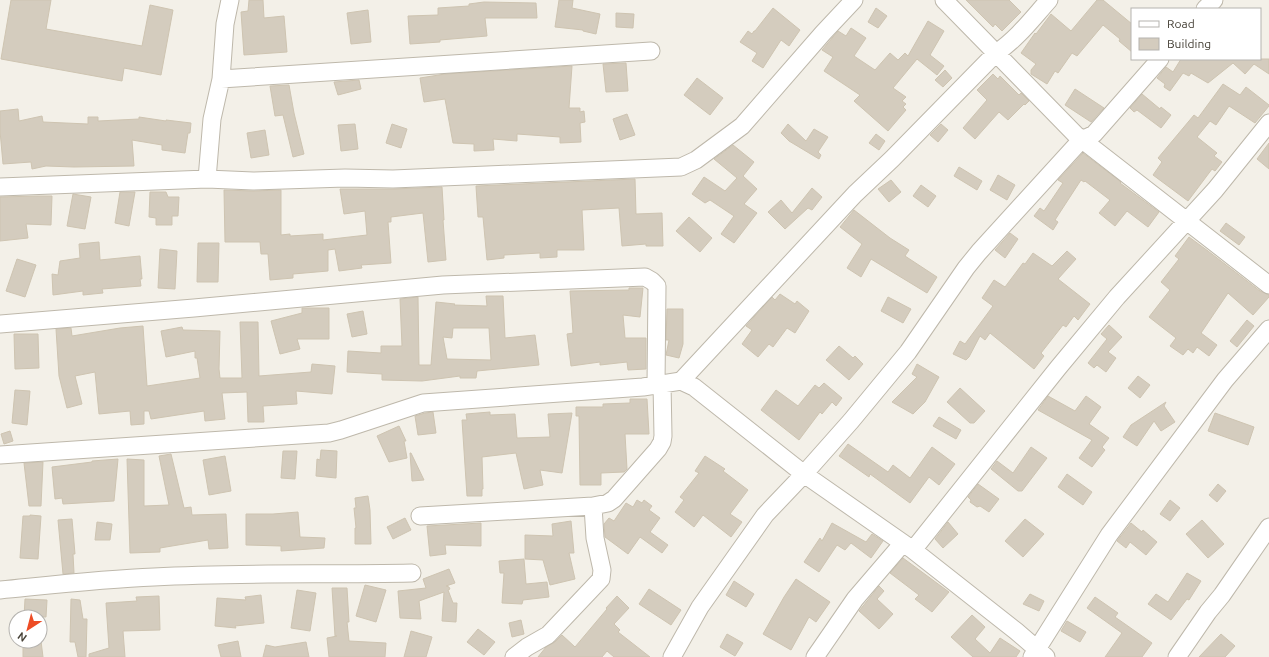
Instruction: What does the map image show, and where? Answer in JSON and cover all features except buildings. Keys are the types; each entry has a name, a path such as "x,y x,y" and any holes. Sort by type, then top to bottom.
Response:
{"street":[{"path":"207,179 212,119 221,79 225,24 230,0"},
{"path":"0,187 207,179 253,181 344,178 393,179 682,167 696,160 742,126 823,33 854,0"},
{"path":"944,0 1076,135 1269,285"},
{"path":"681,381 855,194 892,160 996,53 1020,34 1048,0"},
{"path":"1206,8 1214,0"},
{"path":"221,79 651,51"},
{"path":"672,657 700,607 765,515 851,421 908,352 966,268 979,252 1082,139 1094,134 1159,60"},
{"path":"816,657 855,599 908,546 1117,297 1215,190 1269,123"},
{"path":"0,324 186,309 443,285 645,277 657,286 662,442 658,449 614,499 608,503 594,506 420,516"},
{"path":"0,455 329,432 341,430 423,403 643,387 681,381 694,387 804,474 908,546 1016,631 1038,655 1109,535 1226,380 1269,329"},
{"path":"514,657 527,647 548,635 601,580 602,570 595,538 594,506"},
{"path":"1177,657 1269,527"},
{"path":"0,590 154,576 412,573"}]}
